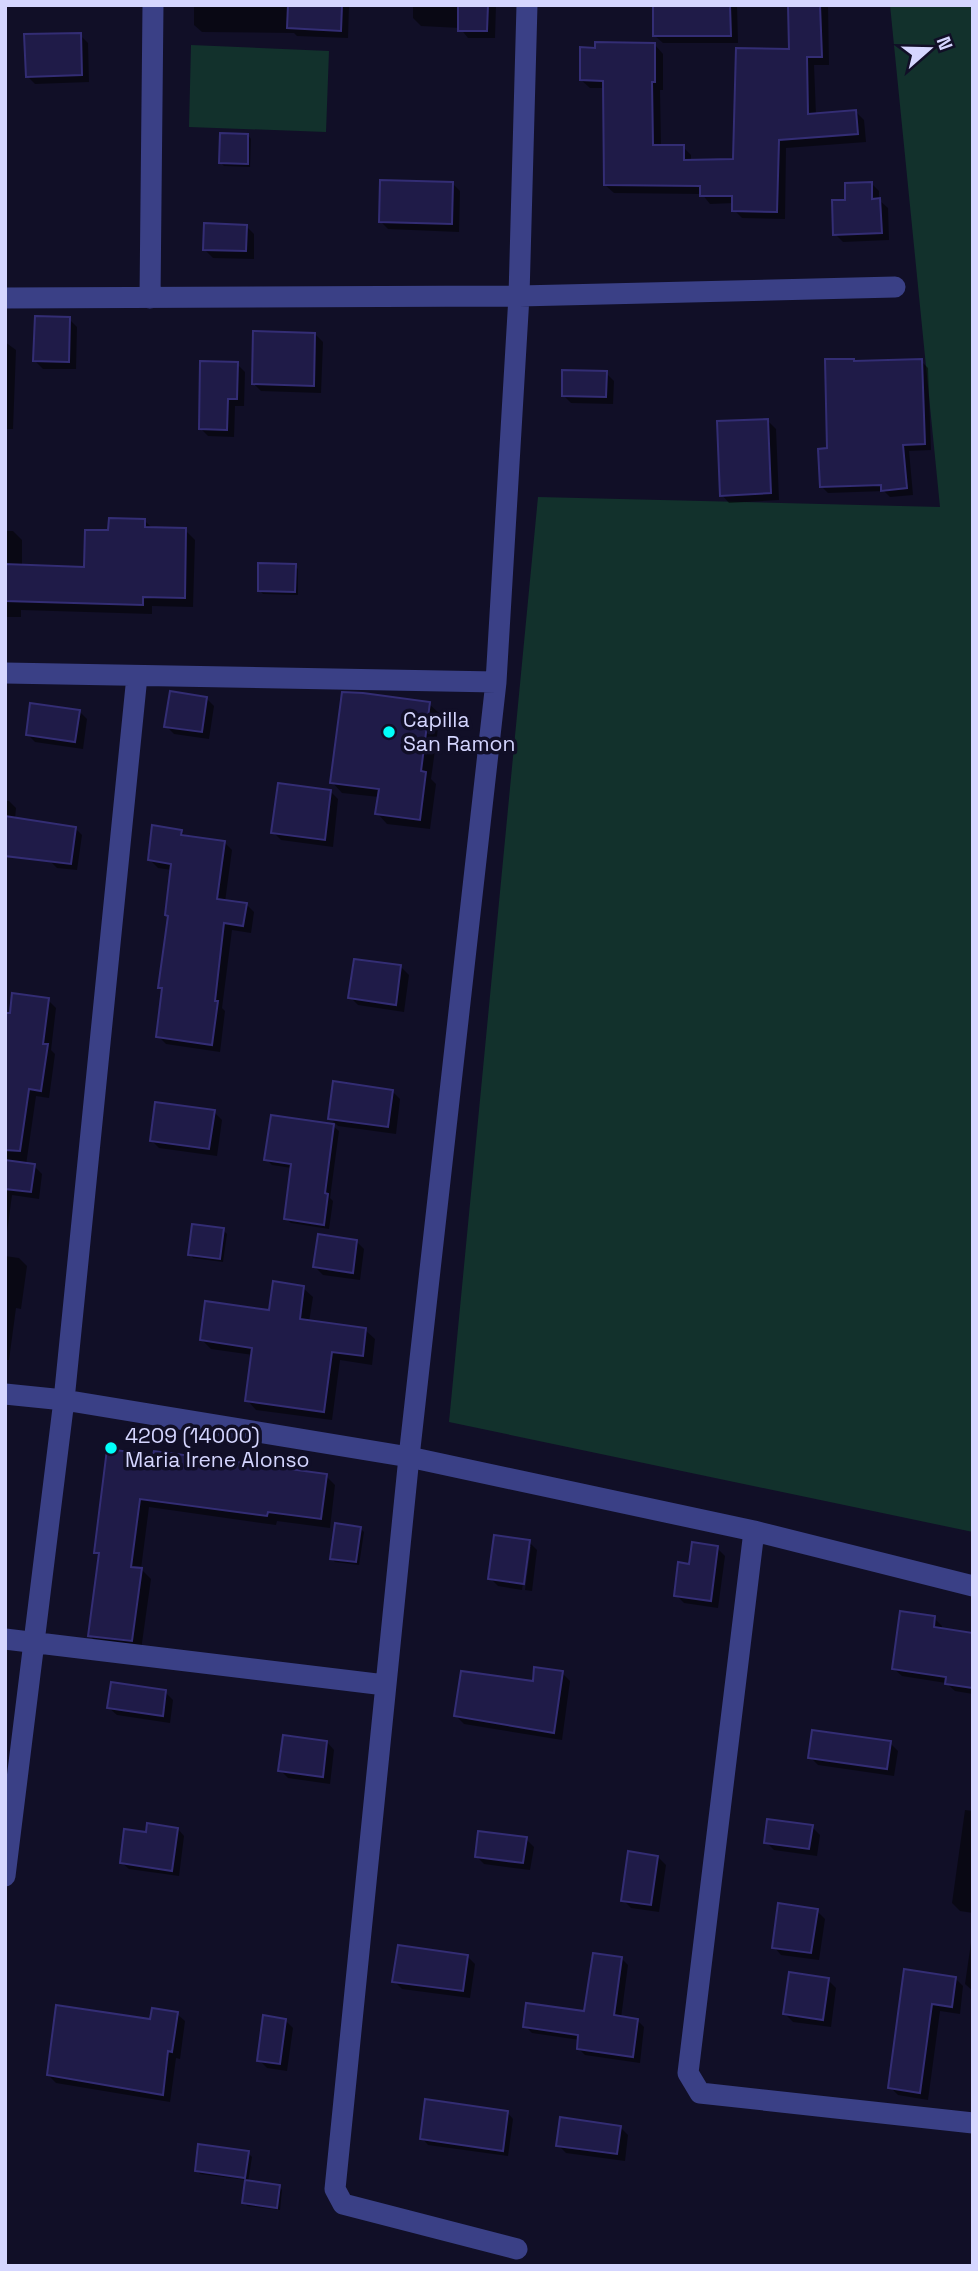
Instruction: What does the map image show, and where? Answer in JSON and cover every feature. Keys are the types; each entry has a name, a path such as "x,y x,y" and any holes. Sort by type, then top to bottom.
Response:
{"street":[{"path":"150,298 153,5"},
{"path":"517,2249 343,2204 335,2189 409,1457 496,682 519,296 527,5"},
{"path":"5,298 519,296 895,287"},
{"path":"5,673 496,682"},
{"path":"5,1876 64,1400 136,676"},
{"path":"5,1394 64,1400 409,1457 754,1531 973,1586"},
{"path":"754,1531 688,2073 700,2093 973,2123"},
{"path":"5,1639 385,1685"}],"green space":[{"path":"890,5 973,5 973,1532 449,1422 538,497 940,507"},
{"path":"191,45 329,51 326,132 189,127"}],"building":[{"path":"288,5 342,5 341,31 287,28"},
{"path":"458,5 488,5 487,31 458,31"},
{"path":"653,5 730,5 731,36 653,36"},
{"path":"788,5 820,5 822,57 807,57 808,114 856,110 858,134 779,140 777,212 732,211 732,196 700,196 700,186 604,185 603,81 580,80 580,47 595,48 595,42 655,43 655,82 652,82 653,145 684,145 684,160 733,159 736,48 789,49"},
{"path":"81,33 82,75 26,77 24,34"},
{"path":"220,133 248,134 248,164 219,163"},
{"path":"380,180 453,182 452,224 379,222"},
{"path":"872,182 872,199 880,198 882,233 833,235 832,200 845,200 845,183"},
{"path":"204,223 247,225 246,251 203,250"},
{"path":"35,316 70,317 69,362 33,361"},
{"path":"253,331 315,333 314,386 252,384"},
{"path":"825,359 922,359 925,444 903,445 907,488 881,491 881,485 820,487 818,449 827,448"},
{"path":"200,361 238,362 237,399 228,399 227,430 199,429"},
{"path":"562,370 607,371 606,397 562,396"},
{"path":"768,419 771,493 720,496 717,421"},
{"path":"109,518 145,519 145,527 186,528 185,598 143,597 143,605 5,601 5,564 84,567 85,530 108,530"},
{"path":"258,563 296,564 295,592 258,591"},
{"path":"170,691 207,697 202,732 164,727"},
{"path":"342,692 430,702 421,771 426,772 420,820 375,814 379,789 330,783"},
{"path":"30,703 80,710 75,742 26,735"},
{"path":"278,783 331,790 325,840 271,833"},
{"path":"5,816 76,827 71,864 5,856"},
{"path":"152,825 182,830 181,835 225,841 217,899 247,903 243,926 224,923 212,1045 156,1037 162,988 158,988 168,916 165,915 171,864 148,860"},
{"path":"354,959 401,965 396,1005 348,998"},
{"path":"12,993 49,998 43,1044 48,1044 41,1091 29,1089 20,1151 5,1150 5,1013 10,1013"},
{"path":"333,1081 393,1090 388,1127 328,1119"},
{"path":"155,1102 215,1110 209,1149 150,1141"},
{"path":"271,1115 334,1124 325,1193 328,1194 324,1225 284,1219 291,1164 264,1160"},
{"path":"5,1160 35,1164 31,1192 5,1189"},
{"path":"192,1224 224,1228 220,1259 188,1255"},
{"path":"318,1234 357,1240 353,1273 313,1267"},
{"path":"273,1281 304,1286 300,1319 366,1328 363,1356 332,1352 324,1412 245,1401 252,1348 200,1340 205,1301 269,1310"},
{"path":"107,1449 153,1455 154,1451 327,1474 321,1519 268,1512 267,1516 140,1499 131,1567 142,1568 132,1641 88,1636 99,1553 94,1553"},
{"path":"335,1523 361,1527 356,1562 330,1559"},
{"path":"494,1535 530,1540 524,1584 488,1579"},
{"path":"692,1542 718,1546 711,1601 674,1596 678,1562 689,1564"},
{"path":"900,1611 935,1616 934,1627 973,1633 973,1688 945,1684 946,1677 892,1669"},
{"path":"534,1667 563,1671 554,1733 454,1716 461,1671 533,1681"},
{"path":"111,1682 166,1690 163,1716 107,1708"},
{"path":"812,1730 891,1741 887,1769 808,1758"},
{"path":"283,1735 327,1741 323,1777 278,1771"},
{"path":"767,1819 813,1825 809,1849 764,1843"},
{"path":"147,1823 178,1828 172,1871 120,1863 124,1829 146,1832"},
{"path":"478,1831 527,1837 523,1863 475,1857"},
{"path":"628,1851 658,1856 651,1905 621,1901"},
{"path":"778,1903 818,1909 811,1953 772,1948"},
{"path":"398,1945 468,1955 463,1991 392,1982"},
{"path":"593,1953 622,1957 614,2015 638,2019 633,2057 577,2049 578,2035 523,2027 526,2003 584,2011"},
{"path":"904,1969 956,1977 952,2007 932,2004 920,2093 888,2088"},
{"path":"789,1972 829,1978 823,2020 783,2014"},
{"path":"56,2005 150,2019 152,2008 178,2012 172,2052 168,2051 163,2095 47,2075"},
{"path":"263,2015 286,2019 280,2064 257,2061"},
{"path":"425,2099 508,2111 503,2151 420,2139"},
{"path":"560,2117 621,2126 617,2154 556,2146"},
{"path":"198,2144 249,2151 245,2178 195,2171"},
{"path":"245,2180 280,2185 277,2208 242,2203"}],"place":[{"name":"Capilla San Ramon","path":"389,732"},
{"name":"4209 (14000) Maria Irene Alonso","path":"111,1448"}]}
